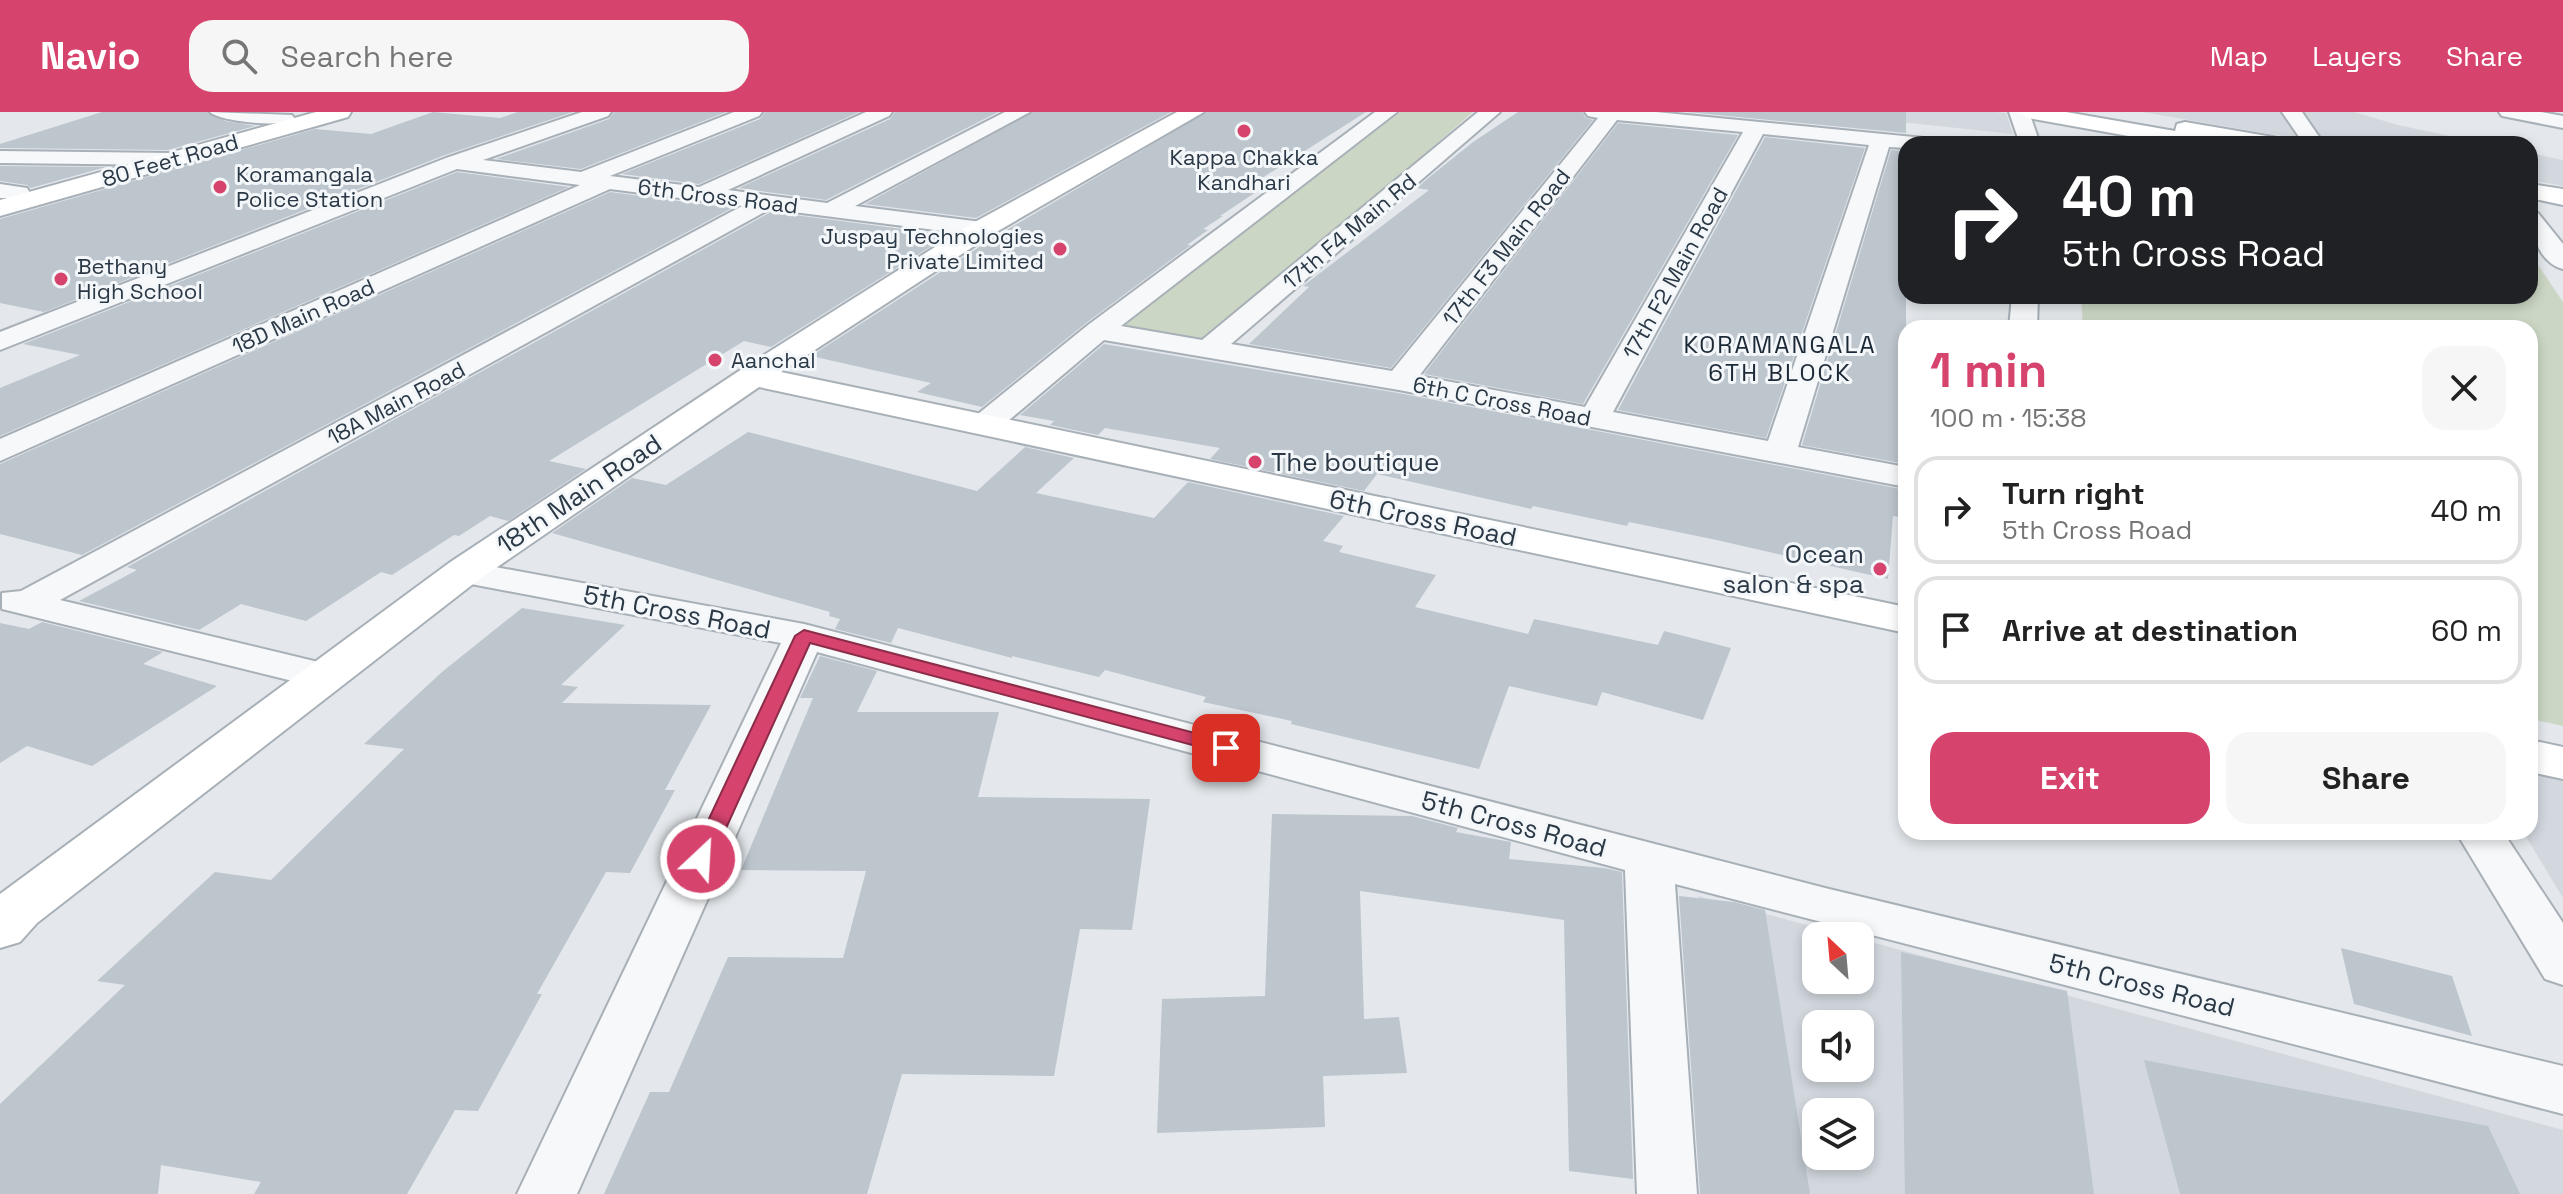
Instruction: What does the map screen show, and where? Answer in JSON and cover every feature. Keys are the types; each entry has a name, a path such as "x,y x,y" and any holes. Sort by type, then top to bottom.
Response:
{"street":[{"path":"220,112 285,119"},
{"name":"80 Feet Road","path":"6,194 145,159 309,112"},
{"name":"80 Feet Road","path":"0,208 340,112"},
{"path":"0,342 454,163 601,112"},
{"name":"18D Main Road","path":"0,451 595,180 752,112"},
{"path":"702,194 882,112"},
{"path":"830,210 1020,112"},
{"name":"18th Main Road","path":"6,914 463,572 753,376 982,229 1193,112"},
{"path":"984,425 1098,331 1387,112"},
{"name":"17th F4 Main Rd","path":"1207,350 1490,112"},
{"path":"2019,112 2027,136"},
{"path":"2028,112 2073,114 2220,136"},
{"path":"2292,112 2308,136"},
{"path":"2509,112 2563,122"},
{"path":"1604,113 1898,142"},
{"name":"17th F3 Main Road","path":"1399,381 1604,113"},
{"path":"2073,114 2175,136"},
{"name":"17th F2 Main Road","path":"1594,418 1756,128"},
{"path":"1780,454 1881,140"},
{"path":"0,157 172,159"},
{"name":"6th Cross Road","path":"454,163 982,229"},
{"path":"2538,192 2563,197"},
{"name":"18A Main Road","path":"13,600 766,202"},
{"path":"2538,203 2563,208"},
{"path":"2538,228 2563,261"},
{"name":"6th C Cross Road","path":"1098,331 1399,381 1898,476"},
{"name":"6th Cross Road","path":"753,376 1898,618"},
{"name":"5th Cross Road","path":"463,572 804,636 1649,860 2563,1090"},
{"path":"13,600 325,676"},
{"path":"547,1194 804,636"},
{"path":"2538,758 2563,763"},
{"path":"2484,840 2563,965"},
{"path":"1649,860 1667,1194"}],"shaded area":[{"path":"1807,112 2006,113 2013,134"},
{"path":"2142,112 2354,112 2450,136 2282,136"},
{"path":"2538,155 2563,160 2563,186 2538,181"},
{"path":"2538,776 2563,781 2563,898 2528,840 2538,840"},
{"path":"1698,896 1802,924 1802,994 1874,994 1874,943 2563,1130 2563,1194 1732,1194"}],"green space":[{"path":"1400,112 1473,112 1208,341 1124,325"},
{"path":"2538,265 2563,302 2563,726 2538,721 2538,320 2082,320 2082,304 2538,304"}],"building":[{"path":"102,112 207,112 225,121 255,126 168,150 0,148 0,144"},
{"path":"433,112 500,118 518,112 573,112 445,155 44,312 0,303 0,219 315,129 371,134"},
{"path":"614,112 726,112 581,169 496,159 609,119"},
{"path":"765,112 859,112 699,184 622,174 760,119"},
{"path":"895,112 998,112 826,200 739,188 890,119"},
{"path":"1033,112 1171,112 976,218 865,204"},
{"path":"1207,112 1366,112 1243,190 1256,192 1203,229 1208,230 982,407 917,392 931,383 811,356 993,238"},
{"path":"1518,112 1582,112 1586,118 1593,120 1391,368 1249,344 1309,287 1303,286 1429,190 1417,188 1427,179 1473,142"},
{"path":"1687,112 1906,112 1906,133"},
{"path":"1618,123 1738,135 1583,404 1424,374"},
{"path":"1765,137 1865,148 1766,438 1618,410"},
{"path":"1891,150 1898,150 1898,304 1906,304 1906,320 1898,320 1898,463 1802,445"},
{"path":"0,166 106,167 31,188 0,181"},
{"path":"457,172 569,187 0,436 0,388 80,355 23,344"},
{"path":"610,192 732,208 82,555 0,534 0,464"},
{"path":"771,212 949,235 771,347 744,341 549,461 586,469 508,521 490,516 392,575 381,572 306,621 241,604 199,630 79,601 137,570 127,567"},
{"path":"1104,344 1398,393 1898,488 1898,517 1893,516 1888,579 1712,539 1629,522 1627,526 1533,506 1531,509 1377,474 1364,491 1210,459 1220,448 1105,428 1098,435 1050,425 1054,421 1020,415"},
{"path":"748,432 977,491 1025,447 1074,458 1036,493 1154,518 1188,482 1344,516 1323,541 1343,546 1339,552 1436,575 1415,607 1528,634 1534,619 1658,645 1664,631 1731,648 1703,720 1602,692 1597,706 1509,686 1479,769 1291,724 1292,721 1203,702 1206,697 1105,670 1099,677 898,628 891,643 835,629 840,619 829,616 830,612 552,533 632,478 666,485"},
{"path":"522,608 625,625 561,685 578,687 562,703 711,705 665,790 675,790 630,873 606,872 537,994 542,994 478,1111 455,1110 407,1194 254,1194 261,1182 161,1165 158,1194 0,1194 0,1104 125,985 97,981 215,872 271,880 404,749 364,744 442,672"},
{"path":"42,622 163,652 143,664 217,686 92,766 27,746 0,763 0,623 29,629"},
{"path":"820,656 877,671 857,712 999,712 978,797 1150,799 1132,930 1080,929 1054,1076 902,1074 867,1194 604,1194 650,1092 669,1092 728,957 843,958 866,871 741,870 813,698 800,698"},
{"path":"1272,814 1412,816 1458,828 1456,832 1511,842 1509,859 1622,872 1633,1179 1569,1171 1564,920 1360,891 1364,1019 1399,1017 1407,1073 1323,1076 1325,1127 1157,1133 1162,999 1265,996"},
{"path":"1679,896 1734,902 1765,910 1802,1144 1802,1170 1806,1170 1810,1194 1700,1194"},
{"path":"2341,948 2452,976 2472,1036 2354,1004"},
{"path":"1901,952 2067,991 2094,1194 1905,1194"},
{"path":"2144,1060 2488,1126 2520,1194 2180,1194"}],"place":[{"name":"Kappa Chakka Kandhari","path":"1244,131"},
{"name":"Koramangala Police Station","path":"220,187"},
{"name":"Juspay Technologies Private Limited","path":"1060,249"},
{"name":"Bethany High School","path":"61,279"},
{"name":"Aanchal","path":"715,360"},
{"name":"The boutique","path":"1255,462"},
{"name":"Ocean salon & spa","path":"1880,569"}],"district":[{"name":"KORAMANGALA 6TH BLOCK","path":"1780,359"}],"route":[{"path":"701,859 804,636 1226,748"}]}
